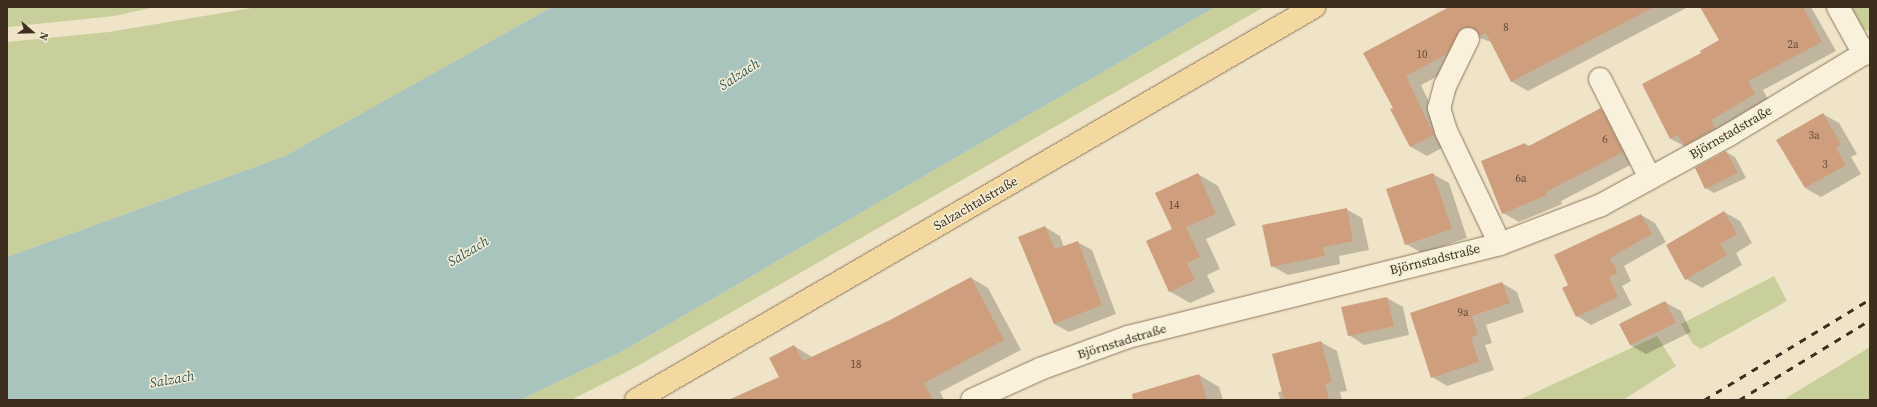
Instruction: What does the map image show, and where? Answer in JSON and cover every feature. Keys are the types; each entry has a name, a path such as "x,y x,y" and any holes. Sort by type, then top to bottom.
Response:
{"main road":[{"name":"Salzachtalstraße","path":"636,400 1314,7"}],"street":[{"path":"1838,7 1867,52"},
{"path":"1468,39 1445,86 1439,108 1446,131 1500,244"},
{"name":"Björnstadstraße","path":"972,400 1040,369 1128,338 1500,244 1601,205 1729,135 1867,52"},
{"path":"1600,79 1650,178"}],"green space":[{"path":"7,7 156,7 114,16 7,27"},
{"path":"257,7 552,7 285,156 7,257 7,42 109,32"},
{"path":"1215,7 1264,7 634,368 571,400 520,400 621,352"},
{"path":"1847,7 1870,7 1870,32 1858,27"},
{"path":"1774,276 1787,301 1701,349 1693,344 1681,324"},
{"path":"1657,336 1676,366 1623,400 1519,400"},
{"path":"1870,347 1870,400 1783,400"}],"water":[{"name":"Salzach","path":"552,7 1215,7 621,352 520,400 7,400 7,257 285,156"}],"building":[{"path":"1449,7 1654,7 1511,82 1486,33 1480,36 1473,28 1461,28 1447,54 1406,76 1434,135 1410,147 1390,109 1393,108 1363,53"},
{"path":"1700,7 1803,7 1822,42 1748,81 1755,94 1711,120 1715,128 1684,146 1678,135 1670,139 1642,84 1701,53 1700,51 1719,40"},
{"path":"1601,108 1623,152 1546,192 1547,195 1502,214 1481,161 1525,143 1527,147"},
{"path":"1823,113 1841,144 1836,148 1846,165 1805,188 1776,140"},
{"path":"1726,151 1738,173 1705,189 1695,168"},
{"path":"1198,173 1216,214 1186,227 1200,257 1187,263 1195,280 1169,292 1146,241 1172,229 1155,193"},
{"path":"1433,173 1452,229 1405,245 1386,189"},
{"path":"1347,208 1353,241 1323,247 1325,256 1271,267 1262,225"},
{"path":"1724,211 1737,234 1720,244 1727,255 1685,280 1666,245"},
{"path":"1641,214 1652,234 1610,258 1618,273 1609,277 1618,297 1576,317 1562,288 1568,285 1554,255"},
{"path":"1045,226 1055,249 1078,241 1102,305 1054,324 1018,237"},
{"path":"971,277 1004,340 924,383 933,400 729,400 779,377 769,358 794,345 803,361 890,320"},
{"path":"1502,282 1510,303 1472,316 1478,335 1471,337 1479,362 1431,378 1410,313"},
{"path":"1387,297 1394,326 1348,336 1341,307"},
{"path":"1665,301 1676,323 1630,345 1619,324"},
{"path":"1321,341 1332,382 1325,384 1329,400 1284,400 1272,354"},
{"path":"1199,374 1207,400 1133,400 1132,394"}],"railway":[{"path":"1704,400 1870,299"},
{"path":"1739,400 1870,320"}]}
